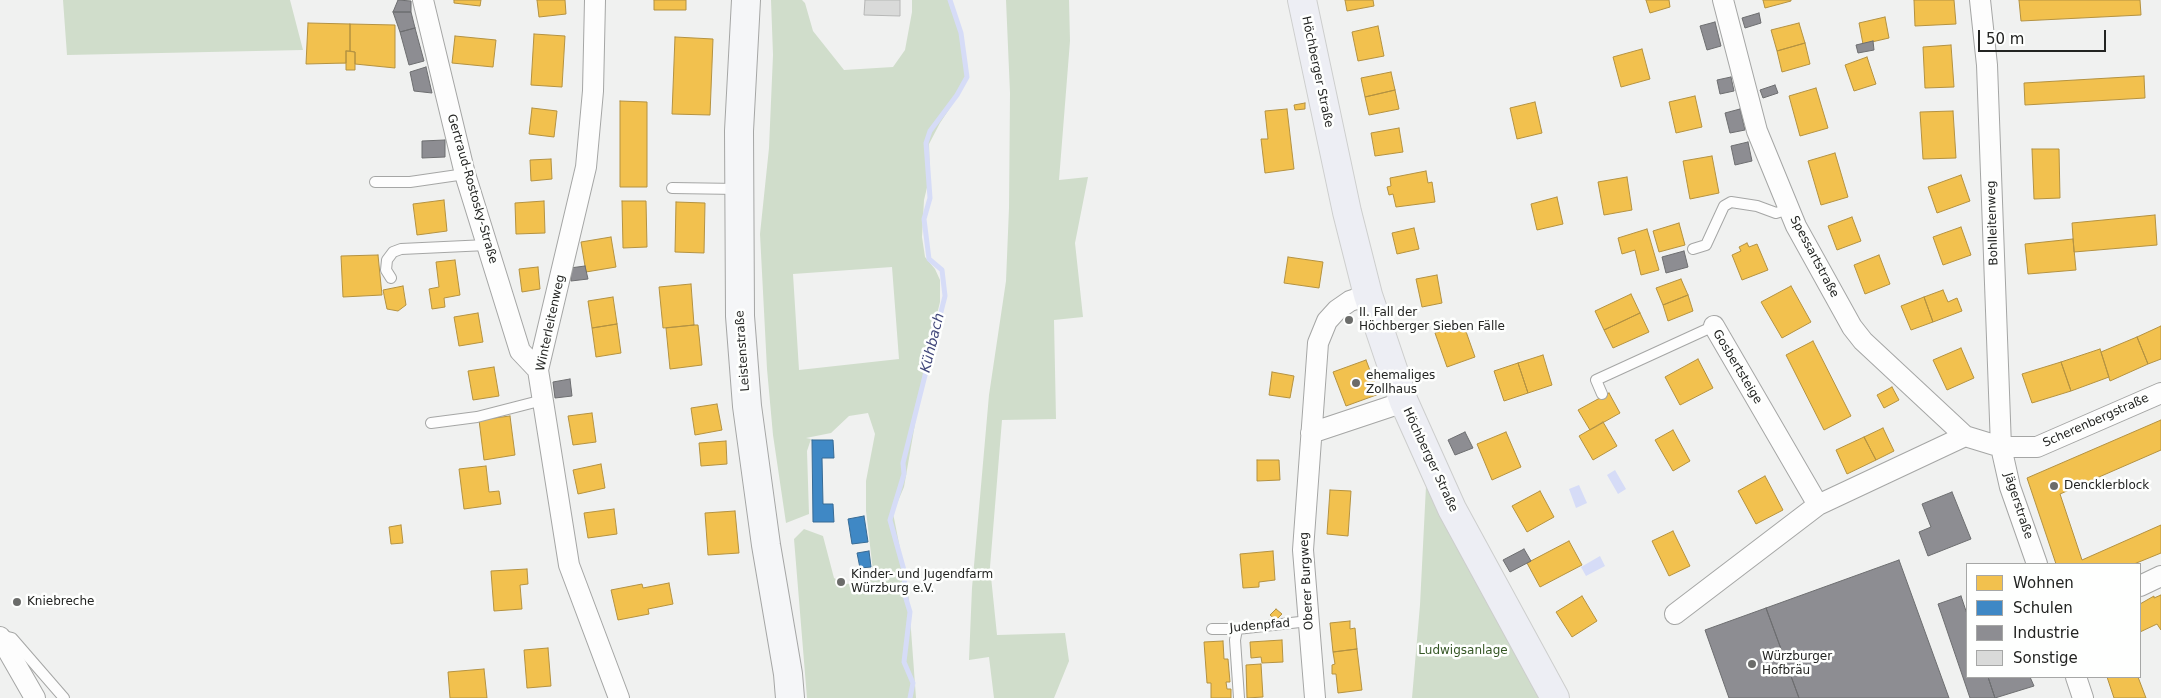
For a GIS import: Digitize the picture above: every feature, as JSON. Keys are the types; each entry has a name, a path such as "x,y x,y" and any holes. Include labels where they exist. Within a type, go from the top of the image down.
{"main road":[{"name":"Leistenstraße","path":"746,0 739,131 740,316 746,406 766,545 788,674 790,698"},
{"name":"Höchberger Straße","path":"1302,0 1347,212 1368,296 1404,402 1452,509 1555,698"}],"street":[{"name":"Gertraud-Rostosky-Straße","path":"422,0 466,174 520,351 538,370"},
{"name":"Winterleitenweg","path":"595,0 593,91 586,167 538,370 569,565 619,698"},
{"name":"Spessartstraße","path":"1724,0 1757,131 1789,209 1847,318 1863,341 1965,436 2001,447"},
{"name":"Bohlleitenweg","path":"1980,0 1987,65 2001,447"},
{"name":"Oberer Burgweg","path":"1315,698 1303,550 1318,343 1327,321 1337,310 1350,301 1368,296"},
{"name":"Gosbertsteige","path":"1714,326 1818,505"},
{"name":"Scherenbergstraße","path":"2001,447 2037,447 2161,393"},
{"path":"1311,433 1404,402"},
{"path":"1675,614 1818,505 1965,436"},
{"name":"Jägerstraße","path":"2001,447 2010,487 2037,563"},
{"path":"2141,586 2161,576"},
{"path":"0,636 35,698"},
{"path":"2076,678 2083,698"}],"lane":[{"path":"375,182 410,182 466,174"},
{"path":"672,188 739,189"},
{"path":"1693,248 1706,245 1724,206 1731,202 1757,206 1776,213 1789,209"},
{"path":"391,278 386,270 387,260 393,252 400,249 487,245"},
{"name":"Gosbertsteige","path":"1602,394 1596,380 1714,326"},
{"path":"431,423 477,417 543,400"},
{"name":"Judenpfad","path":"1212,629 1236,630 1309,621"},
{"path":"1236,630 1239,698"},
{"path":"0,636 12,638 64,698"}],"green space":[{"path":"63,0 290,0 303,50 67,55"},
{"path":"771,0 802,0 805,3 813,31 844,70 893,67 905,50 912,12 912,0 948,0 964,47 968,69 956,99 929,144 930,175 924,200 922,237 925,257 935,269 940,280 940,302 927,355 904,487 893,513 908,589 916,698 807,698 794,539 804,529 823,536 834,578 844,584 865,583 873,571 866,511 866,481 875,434 868,413 849,416 831,433 806,438 811,439 807,451 809,514 786,523 773,435 767,369 760,234 769,148 773,55","holes":["892,267 899,359 799,370 793,274"]},
{"path":"1006,0 1069,0 1070,41 1059,180 1088,177 1075,243 1083,317 1054,320 1056,419 1002,420 990,567 997,635 1065,633 1069,661 1054,698 994,698 989,657 969,660 972,588 989,395 1006,281 1010,93"},
{"name":"Ludwigsanlage","path":"1426,486 1543,698 1412,698 1420,605"}],"water":[{"path":"1615,470 1626,489 1618,494 1607,475"},
{"path":"1579,485 1587,503 1576,508 1569,489"},
{"path":"1600,556 1605,566 1586,576 1581,567"}],"building: Wohnen":[{"path":"454,0 481,0 480,6 454,3"},
{"path":"537,0 565,0 566,14 539,17"},
{"path":"654,0 686,0 686,10 654,10"},
{"path":"1345,0 1373,0 1374,6 1347,11"},
{"path":"1646,0 1669,0 1670,7 1650,13"},
{"path":"1763,0 1791,0 1791,1 1765,8"},
{"path":"1914,0 1954,0 1956,24 1915,26"},
{"path":"2019,0 2140,0 2141,15 2021,21"},
{"path":"1885,17 1889,38 1863,44 1859,23"},
{"path":"308,23 350,24 350,51 346,51 346,63 306,64"},
{"path":"1799,23 1805,43 1777,51 1771,30"},
{"path":"350,24 395,25 395,68 355,64 355,52 350,51"},
{"path":"1378,26 1384,56 1358,61 1352,32"},
{"path":"534,34 565,36 562,87 531,85"},
{"path":"455,36 496,40 493,67 452,63"},
{"path":"675,37 713,39 710,115 672,114"},
{"path":"1805,43 1810,64 1782,72 1777,51"},
{"path":"1951,45 1954,87 1925,88 1923,47"},
{"path":"1642,49 1650,79 1621,87 1613,57"},
{"path":"346,51 355,52 355,70 346,70"},
{"path":"1867,57 1876,84 1854,91 1845,65"},
{"path":"1391,72 1395,90 1365,97 1361,78"},
{"path":"2144,76 2145,98 2025,105 2024,83"},
{"path":"1816,88 1828,128 1800,136 1789,96"},
{"path":"1395,90 1399,109 1369,115 1365,97"},
{"path":"1695,96 1702,127 1676,133 1669,102"},
{"path":"620,101 647,102 647,187 620,187"},
{"path":"1535,102 1542,133 1517,139 1510,108"},
{"path":"1305,103 1305,109 1295,110 1294,105"},
{"path":"532,108 557,111 554,137 529,134"},
{"path":"1287,109 1294,169 1265,173 1261,139 1268,139 1265,111"},
{"path":"1953,111 1956,158 1923,159 1920,112"},
{"path":"1399,128 1403,152 1375,156 1371,133"},
{"path":"2032,149 2059,149 2060,198 2034,199"},
{"path":"1835,153 1848,197 1821,205 1808,161"},
{"path":"1712,156 1719,193 1690,199 1683,161"},
{"path":"551,159 552,179 531,181 530,160"},
{"path":"1426,171 1428,183 1432,182 1435,202 1396,207 1393,194 1389,195 1387,187 1391,186 1390,178"},
{"path":"1961,175 1970,201 1937,213 1928,187"},
{"path":"1627,177 1632,210 1604,215 1598,182"},
{"path":"1557,197 1563,224 1537,230 1531,204"},
{"path":"444,200 447,231 417,235 413,204"},
{"path":"544,201 545,233 516,234 515,203"},
{"path":"622,201 646,201 647,247 623,248"},
{"path":"676,202 705,203 704,253 675,252"},
{"path":"2155,215 2157,245 2074,252 2072,223"},
{"path":"1852,217 1861,241 1837,250 1828,226"},
{"path":"1679,223 1685,245 1659,252 1653,231"},
{"path":"1961,227 1971,255 1943,265 1933,237"},
{"path":"1414,228 1419,249 1397,254 1392,233"},
{"path":"1647,229 1659,270 1641,275 1635,250 1622,254 1618,238"},
{"path":"611,237 616,267 586,272 581,242"},
{"path":"2073,239 2076,270 2028,274 2025,244"},
{"path":"1747,243 1749,247 1757,244 1768,270 1742,280 1732,255 1741,251 1739,247"},
{"path":"378,255 382,295 343,297 341,256"},
{"path":"1879,255 1890,284 1865,294 1854,265"},
{"path":"1288,257 1323,262 1319,288 1284,283"},
{"path":"455,260 460,295 444,298 445,307 432,309 429,289 439,287 436,262"},
{"path":"538,267 540,289 522,292 519,269"},
{"path":"1437,275 1442,303 1422,307 1416,279"},
{"path":"1681,279 1688,295 1663,305 1656,288"},
{"path":"691,284 694,325 663,328 659,287"},
{"path":"403,286 406,305 398,311 387,309 383,290"},
{"path":"1791,286 1811,322 1782,338 1761,302"},
{"path":"1943,290 1948,302 1957,298 1962,311 1933,322 1924,297"},
{"path":"1631,294 1640,313 1604,330 1595,311"},
{"path":"1688,295 1693,311 1668,321 1663,305"},
{"path":"613,297 617,324 592,328 588,301"},
{"path":"1924,297 1933,322 1911,330 1901,306"},
{"path":"478,313 483,342 459,346 454,317"},
{"path":"1640,313 1649,332 1613,348 1604,330"},
{"path":"1463,323 1475,357 1447,367 1435,333"},
{"path":"617,324 621,353 596,357 592,328"},
{"path":"698,325 702,365 670,369 666,328"},
{"path":"2161,326 2161,359 2148,364 2137,337"},
{"path":"2137,337 2148,364 2110,381 2101,352"},
{"path":"1813,341 1851,416 1824,430 1786,355"},
{"path":"1961,348 1974,378 1947,390 1933,360"},
{"path":"2100,349 2109,377 2071,391 2061,362"},
{"path":"1543,355 1552,385 1528,393 1518,363"},
{"path":"1698,359 1713,388 1680,405 1665,377"},
{"name":"ehemaliges Zollhaus","path":"1366,360 1379,394 1346,406 1333,372"},
{"path":"2061,362 2071,391 2032,403 2022,374"},
{"path":"1518,363 1528,393 1504,401 1494,371"},
{"path":"494,367 499,396 473,400 468,371"},
{"path":"1272,372 1294,376 1290,398 1269,395"},
{"path":"1892,387 1899,400 1884,408 1877,395"},
{"path":"1609,393 1620,413 1590,430 1578,410"},
{"path":"717,404 722,430 695,435 691,408"},
{"path":"592,413 596,442 573,445 568,416"},
{"path":"510,416 515,455 484,460 479,420"},
{"name":"Dencklerblock","path":"2161,420 2161,450 2060,494 2082,560 2161,525 2161,553 2136,563 2056,563 2027,478"},
{"path":"1603,422 1617,446 1593,460 1579,436"},
{"path":"1883,428 1894,451 1876,460 1864,437"},
{"path":"1673,430 1690,461 1673,471 1655,440"},
{"path":"1506,432 1521,467 1492,480 1477,444"},
{"path":"1864,437 1876,460 1847,474 1836,450"},
{"path":"726,441 727,464 701,466 699,443"},
{"path":"1257,460 1279,460 1280,480 1257,481"},
{"path":"601,464 605,488 578,494 573,470"},
{"path":"486,466 489,492 499,491 501,504 464,509 459,469"},
{"path":"1765,476 1783,510 1756,524 1738,491"},
{"path":"1330,490 1351,491 1348,536 1327,534"},
{"path":"1540,491 1554,517 1527,532 1512,506"},
{"path":"614,509 617,534 588,538 584,513"},
{"path":"735,511 739,553 708,555 705,513"},
{"path":"401,525 403,543 391,544 389,527"},
{"path":"1673,531 1690,566 1669,576 1652,541"},
{"path":"1569,541 1582,565 1540,587 1527,563"},
{"path":"1273,551 1275,580 1259,582 1259,587 1243,588 1240,554"},
{"path":"527,569 528,584 520,585 522,609 494,611 491,571"},
{"path":"669,583 673,604 648,609 649,614 618,620 611,590 642,584 643,588"},
{"path":"2161,595 2161,630 2157,624 2141,632 2141,603 2154,596 2154,598"},
{"path":"1582,596 1597,621 1572,637 1556,612"},
{"path":"1276,609 1282,614 1276,620 1270,615"},
{"path":"1350,621 1350,629 1355,628 1357,649 1333,652 1330,623"},
{"path":"1282,640 1283,662 1262,663 1261,657 1251,658 1250,642"},
{"path":"1223,641 1224,659 1228,659 1230,682 1226,682 1227,689 1231,689 1231,698 1211,698 1211,683 1207,683 1204,642"},
{"path":"548,648 551,686 527,688 524,650"},
{"path":"1357,649 1362,690 1338,693 1336,674 1332,674 1332,665 1335,664 1333,652"},
{"path":"1261,664 1263,697 1247,698 1246,665"},
{"path":"484,669 487,698 450,698 448,672"},
{"path":"2107,678 2138,678 2146,698 2114,698"}],"building: Schulen":[{"path":"812,440 833,440 834,458 822,458 823,504 833,504 834,522 813,522"},
{"path":"864,516 868,542 852,544 848,519"},
{"path":"869,551 871,567 860,568 857,553"}],"building: Industrie":[{"path":"398,0 411,1 411,12 393,12"},
{"path":"393,12 411,12 415,28 400,32"},
{"path":"1759,13 1761,23 1745,28 1742,18"},
{"path":"1715,22 1721,46 1707,50 1700,26"},
{"path":"415,28 424,61 409,65 400,32"},
{"path":"1873,41 1874,50 1858,53 1856,45"},
{"path":"426,67 432,93 414,91 410,72"},
{"path":"1731,77 1734,91 1720,94 1717,80"},
{"path":"1775,85 1778,93 1763,98 1760,90"},
{"path":"1740,109 1745,130 1730,133 1725,113"},
{"path":"445,140 445,157 422,158 422,141"},
{"path":"1748,142 1752,161 1735,165 1731,146"},
{"path":"1684,251 1688,267 1666,273 1662,257"},
{"path":"585,266 588,279 571,281 570,268"},
{"path":"570,379 572,396 555,398 553,382"},
{"path":"1465,432 1473,448 1455,455 1448,440"},
{"path":"1952,492 1971,539 1928,556 1919,532 1931,527 1922,504"},
{"path":"1524,549 1531,561 1510,572 1503,560"},
{"path":"1899,560 1949,698 1799,698 1766,608"},
{"path":"1961,596 1966,611 1966,678 1988,678 1995,698 1970,698 1938,604"},
{"name":"Würzburger Hofbräu","path":"1766,608 1799,698 1729,698 1705,630"},
{"path":"1988,678 2030,678 2034,686 1995,698"}],"building: Sonstige":[{"path":"865,0 900,0 900,16 864,15"}],"waterway":[{"name":"Kühbach","path":"910,698 913,683 904,662 910,612 904,592 905,574 890,520 904,474 903,463 945,296 942,270 929,259 924,219 930,198 926,143 930,131 957,95 967,77 961,33 950,0"}],"place":[{"name":"II. Fall der Höchberger Sieben Fälle","path":"1349,320"},
{"name":"ehemaliges Zollhaus","path":"1356,383"},
{"name":"Dencklerblock","path":"2054,486"},
{"name":"Kinder- und Jugendfarm Würzburg e.V.","path":"841,582"},
{"name":"Kniebreche","path":"17,602"},
{"name":"Würzburger Hofbräu","path":"1752,664"}]}
